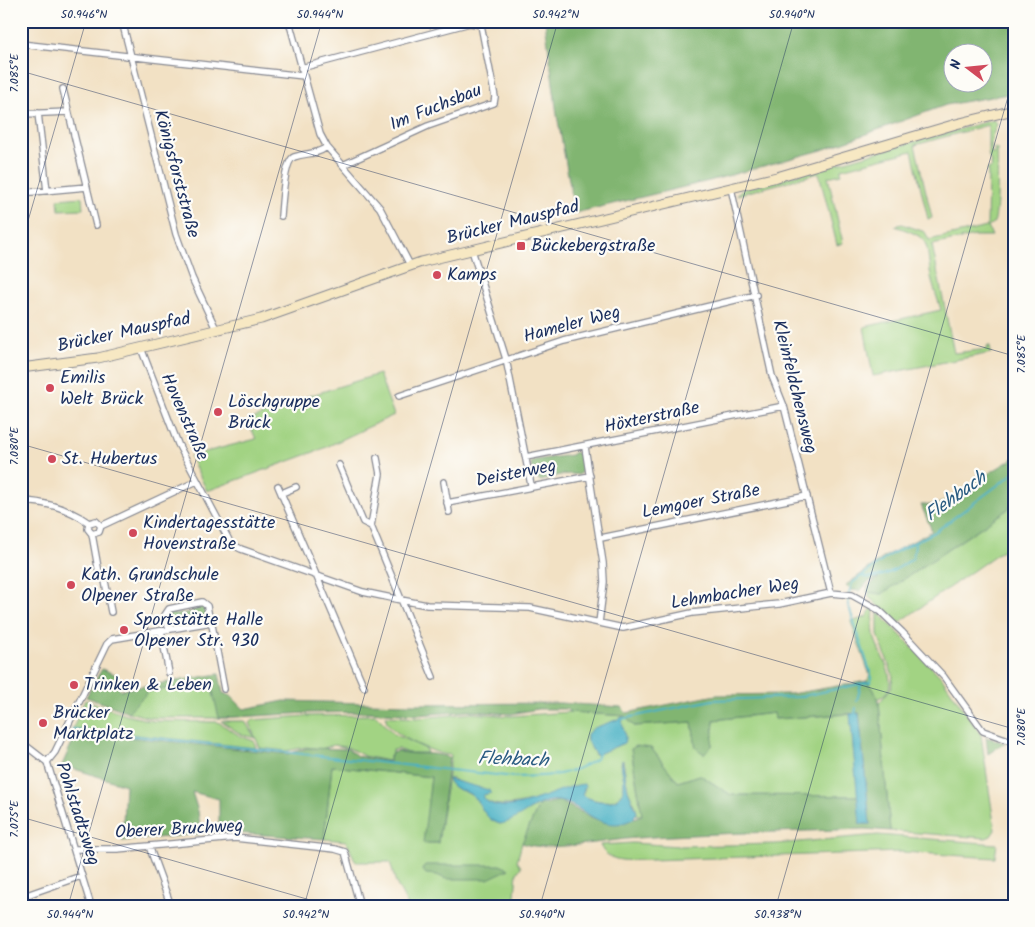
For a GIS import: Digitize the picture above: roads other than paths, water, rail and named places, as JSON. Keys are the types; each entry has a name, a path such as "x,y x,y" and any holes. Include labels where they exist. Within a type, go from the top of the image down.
{"main road":[{"name":"Brücker Mauspfad","path":"21,368 84,361 272,316 410,265 731,188 1014,110"}],"street":[{"name":"Königsforststraße","path":"122,21 154,156 176,234 192,278 216,329"},
{"path":"289,21 318,130 327,147 380,208 410,265"},
{"name":"Im Fuchsbau","path":"301,68 470,23 478,23 483,31 495,97 494,103 428,126 344,165"},
{"path":"21,44 304,76"},
{"path":"63,89 96,225"},
{"path":"21,114 68,112"},
{"path":"38,113 47,191"},
{"path":"281,216 289,162 295,157 318,153 327,147"},
{"path":"21,193 87,187"},
{"name":"Kleinfeldchensweg","path":"731,188 756,295 772,376 784,406 831,593"},
{"path":"472,250 506,360 531,485"},
{"name":"Hameler Weg","path":"399,396 564,341 756,295"},
{"name":"Hovenstraße","path":"92,534 98,532 101,526 197,481 175,438 141,348"},
{"name":"Höxterstraße","path":"526,457 585,447 784,406"},
{"path":"585,447 601,538 604,582 599,623"},
{"path":"377,458 380,474 371,526 433,677"},
{"path":"339,465 363,522 371,526"},
{"name":"Deisterweg","path":"447,503 521,490 531,485 590,476"},
{"name":"Lehmbacher Weg","path":"197,481 231,544 363,592 427,605 530,608 623,628 692,613 778,604 831,593 849,594 880,610 896,626 944,677 983,731 1014,742"},
{"path":"444,482 449,512"},
{"path":"278,486 364,687"},
{"path":"282,493 296,487"},
{"name":"Lemgoer Straße","path":"601,538 807,496"},
{"path":"21,501 56,506 89,523 96,521 101,526"},
{"path":"89,523 88,530 92,534 99,573 104,581 111,612"},
{"path":"169,628 166,611 202,602 208,606 209,621 212,625 224,689"},
{"path":"47,762 55,752 112,639 169,628 206,624 209,621"},
{"path":"161,631 169,674"},
{"name":"Pohlstadtsweg","path":"21,742 47,762 91,906"},
{"name":"Oberer Bruchweg","path":"74,849 148,846 235,838 345,852 360,906"},
{"path":"148,846 171,906"},
{"path":"21,897 82,876"}],"water":[{"path":"859,713 870,824 860,824 850,714"},
{"path":"624,717 622,724 625,736 624,743 596,755 587,741 587,734 594,728"},
{"path":"622,760 628,790 637,812 633,819 622,823 611,824 602,822 567,803 550,801 536,806 515,819 500,824 486,815 475,798 454,787 448,779 489,790 491,793 483,795 483,798 493,804 505,806 518,805 584,784 582,795 594,800 608,801 619,797 623,792"}],"waterway":[{"name":"Flehbach","path":"622,719 712,700 798,697 870,682 872,678 849,607 848,597 852,583 893,553 935,532 1014,473"},
{"name":"Flehbach","path":"861,576 881,576 902,566 913,558 915,544"},
{"path":"857,701 861,684"},
{"path":"855,714 856,708"},
{"name":"Flehbach","path":"72,729 515,777 548,776 567,772 586,765 596,759 598,754"}],"place":[{"name":"Bückebergstraße","path":"521,246"},
{"name":"Kamps","path":"437,275"},
{"name":"Emilis Welt Brück","path":"50,388"},
{"name":"Löschgruppe Brück","path":"218,412"},
{"name":"St. Hubertus","path":"52,459"},
{"name":"Kindertagesstätte Hovenstraße","path":"133,533"},
{"name":"Kath. Grundschule Olpener Straße","path":"71,585"},
{"name":"Sportstätte Halle Olpener Str. 930","path":"124,630"},
{"name":"Trinken & Leben","path":"74,685"},
{"name":"Brücker Marktplatz","path":"43,723"}]}
